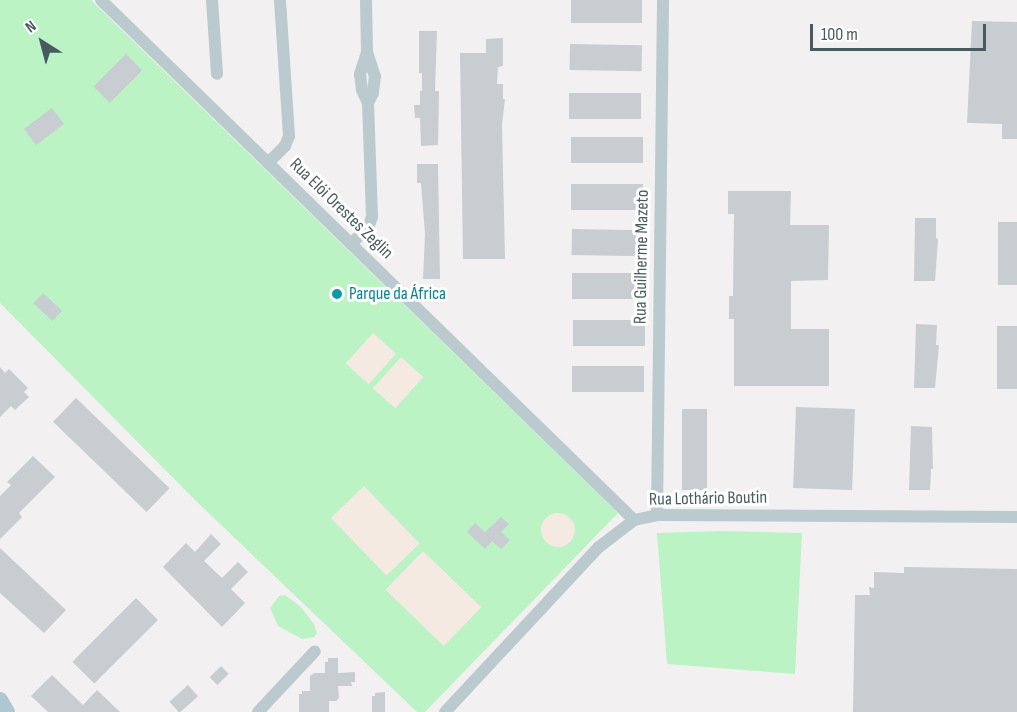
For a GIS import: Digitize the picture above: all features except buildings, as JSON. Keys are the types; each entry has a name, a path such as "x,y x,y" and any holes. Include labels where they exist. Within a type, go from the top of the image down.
{"main road":[{"path":"0,700 8,712"}],"street":[{"name":"Rua Elói Orestes Zeglin","path":"101,0 634,520"},
{"path":"212,0 217,74"},
{"path":"268,163 285,146 289,136 280,0"},
{"path":"351,244 371,221 368,103 362,90 360,74 367,52 366,0"},
{"name":"Rua Guilherme Mazeto","path":"657,515 663,0"},
{"name":"Rua Lothário Boutin","path":"445,712 599,547 634,520 657,515 1017,517"},
{"path":"258,712 315,651"}],"green space":[{"path":"0,0 91,0 618,513 425,712 417,712 196,501 0,303"},
{"path":"722,531 802,533 795,674 667,664 657,533"},
{"path":"285,595 301,607 314,624 317,633 314,637 302,639 278,626 270,608 279,596"}],"sand":[{"path":"373,333 396,354 369,384 346,363"},
{"path":"401,357 423,377 395,408 373,388"},
{"path":"364,486 420,544 386,576 331,518"},
{"path":"558,513 570,518 575,530 570,542 558,547 546,542 541,530 546,518"},
{"path":"423,551 481,607 444,646 385,590"}],"place":[{"name":"Parque da África","path":"337,294"}]}
